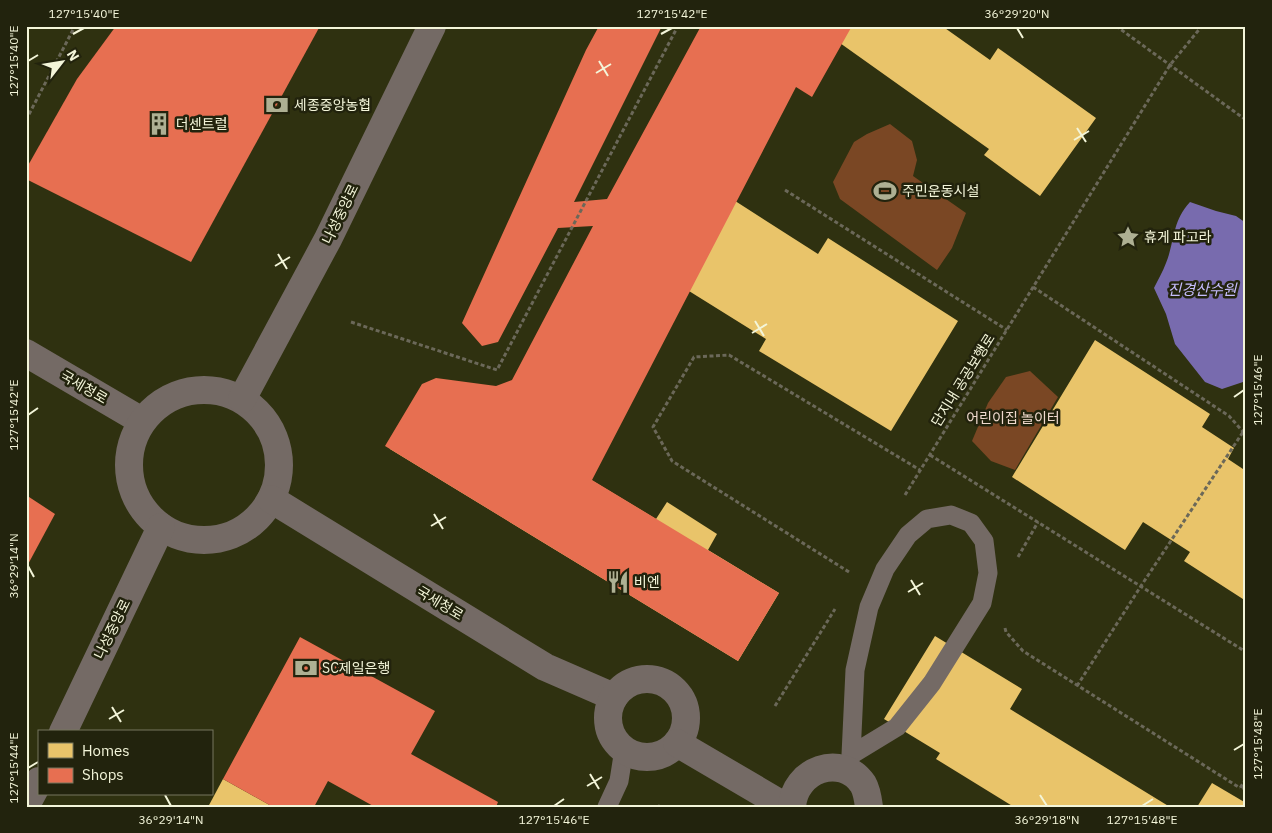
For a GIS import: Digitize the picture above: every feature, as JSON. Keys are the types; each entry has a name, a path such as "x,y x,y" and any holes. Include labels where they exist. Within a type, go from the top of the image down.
{"street":[{"name":"나성중앙로","path":"242,399 328,239 432,26"},
{"name":"국세청로","path":"26,354 142,421"},
{"path":"199,389 221,391 242,399 259,414 272,433 279,455 278,478 271,499 256,520 235,534 209,540 184,538 160,527 144,511 132,489 128,466 132,442 142,421 157,405 176,394 199,389"},
{"name":"국세청로","path":"271,499 545,667 614,697"},
{"name":"나성중앙로","path":"64,730 160,527"},
{"path":"646,680 659,681 670,687 679,696 686,720 684,732 677,744 667,752 655,757 642,757 630,753 619,746 611,735 608,722 609,709 614,697 628,685 646,680"},
{"path":"677,744 786,807"},
{"path":"792,807 793,797 798,785 807,776 818,770 830,768 844,770 854,775 862,784 868,796 870,807"},
{"path":"26,805 38,783"}],"lane":[{"path":"950,515 971,524 984,542 988,573 982,603 932,683 908,715 897,727 851,755 855,670 869,606 885,569 908,535 928,519 950,515"},
{"path":"607,807 619,781 624,749"}],"path":[{"path":"26,120 75,26"},
{"path":"351,322 496,370 678,26"},
{"path":"1116,26 1246,120"},
{"name":"단지내 공공보행로","path":"900,503 1170,65 1202,26"},
{"path":"785,190 1007,330"},
{"path":"1033,287 1229,416 1245,434 1141,586 1077,686"},
{"path":"856,576 672,461 653,426 694,357 729,355 920,470"},
{"path":"930,455 1246,652"},
{"path":"1016,561 1038,522"},
{"path":"775,706 835,608"},
{"path":"1004,624 1006,632 1023,651 1240,788 1246,788"},
{"path":"1240,788 1246,779"}],"green space":[{"name":"주민운동시설","path":"890,124 912,141 917,160 913,176 966,213 952,248 937,270 840,199 833,182 854,142"},
{"name":"어린이집 놀이터","path":"1030,371 1058,397 1015,470 991,461 972,441 988,403 1006,377"}],"water":[{"name":"진경산수원","path":"1190,202 1236,216 1246,223 1246,381 1222,389 1205,382 1175,344 1166,314 1154,288 1169,255 1180,216"}],"building: Homes":[{"path":"816,26 942,26 990,60 998,48 1096,118 1040,196 984,155 989,149"},
{"path":"662,197 711,227 729,197 818,254 828,238 958,321 891,431 759,351 766,339 628,253"},
{"path":"1095,340 1210,414 1202,427 1234,448 1228,459 1246,471 1246,601 1184,561 1190,552 1143,522 1125,550 1012,477"},
{"path":"424,391 493,431 504,412 559,446 553,457 656,519 667,502 717,534 708,550 779,593 738,661 390,449"},
{"path":"935,636 1022,689 1010,709 1170,807 1014,807 936,759 940,753 884,719"},
{"path":"223,779 273,807 208,807"},
{"path":"1212,783 1246,803 1246,807 1197,807"}],"building: Shops":[{"name":"더센트럴","path":"116,26 320,26 191,262 26,179 26,169 77,79"},
{"path":"599,26 662,26 574,202 607,199 701,26 852,26 812,97 796,87 592,480 779,593 738,661 385,446 422,384 436,378 496,386 512,380 593,226 558,228 498,342 482,346 462,323 586,50"},
{"path":"26,495 55,514 26,568"},
{"path":"300,637 435,711 411,754 498,802 496,807 375,807 328,781 314,807 273,807 223,779"}],"place":[{"name":"세종중앙농협","path":"277,105"},
{"name":"더센트럴","path":"159,124"},
{"name":"주민운동시설","path":"885,191"},
{"name":"휴게 파고라","path":"1128,237"},
{"name":"비엔","path":"618,582"},
{"name":"SC제일은행","path":"306,668"}]}
